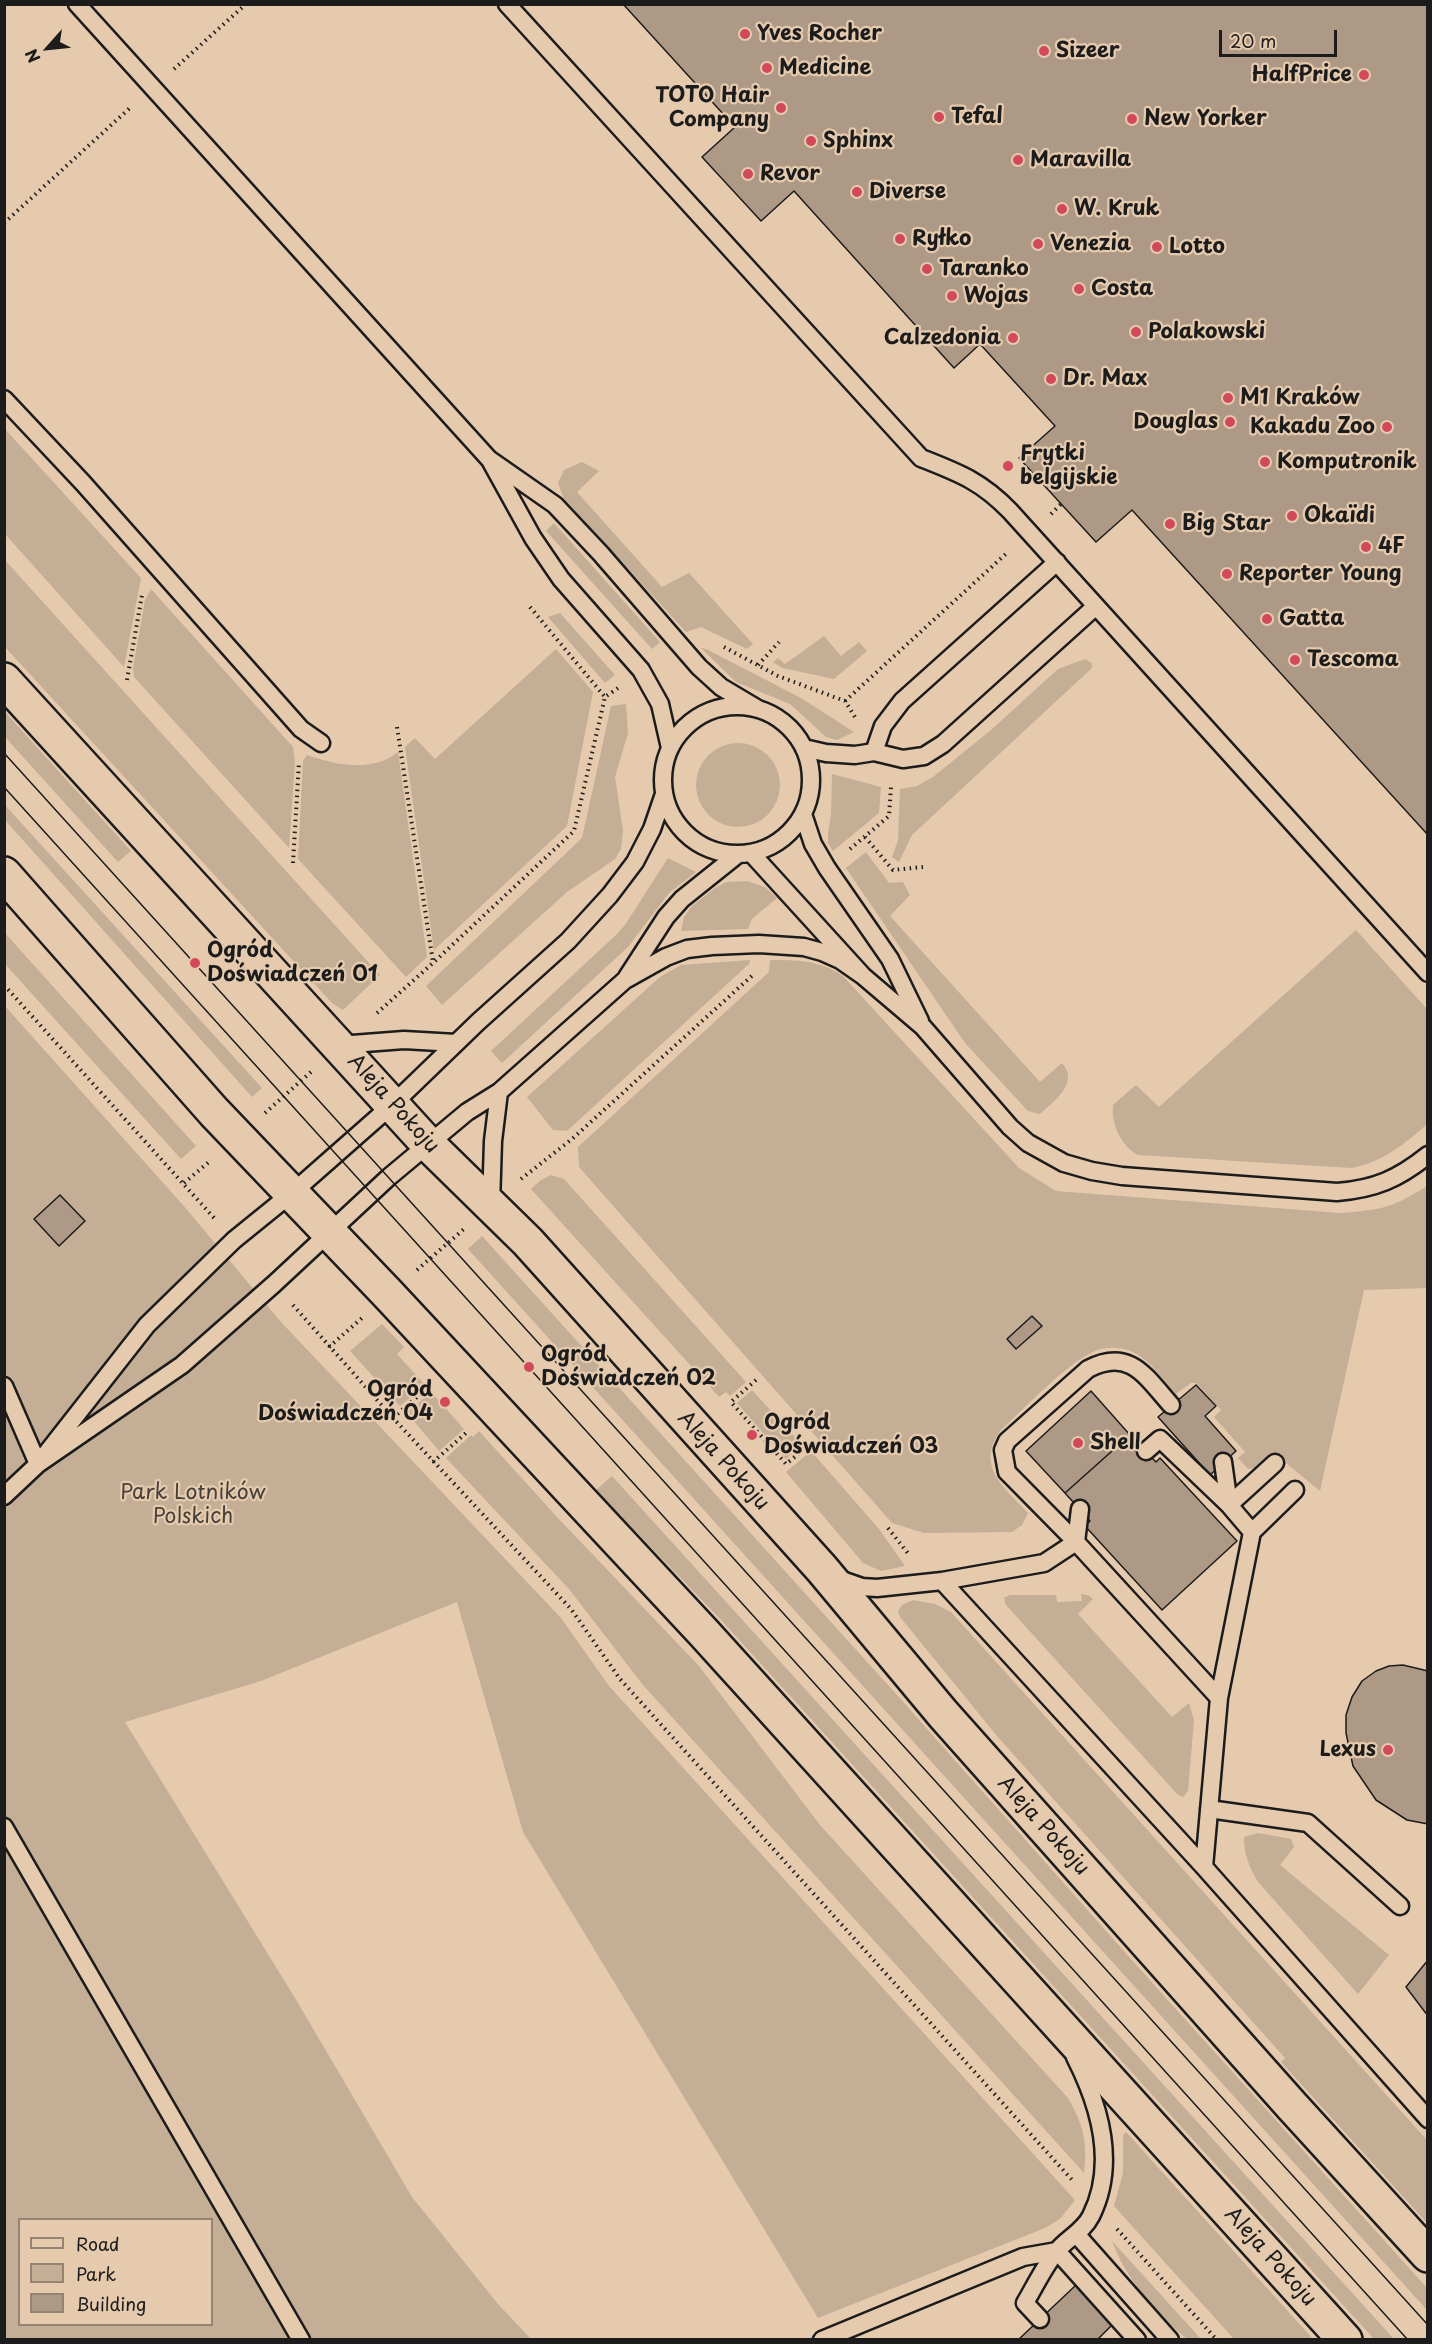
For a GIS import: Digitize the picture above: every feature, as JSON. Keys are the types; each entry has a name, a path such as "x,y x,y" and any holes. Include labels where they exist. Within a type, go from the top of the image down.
{"main road":[{"name":"Aleja Pokoju","path":"4,680 427,1143 482,1214 528,1242 822,1569 943,1714 1428,2255"},
{"name":"Aleja Pokoju","path":"4,874 214,1112 329,1231 704,1633 1345,2340"}],"lane":[{"path":"77,4 489,459 555,505 601,554 699,667 721,687 783,722 795,734 804,748 810,768 811,782 809,797 796,825 782,839 768,848 744,854 712,850 690,838 673,818 664,794 663,768 670,748 682,730 702,714 723,707 758,709"},
{"path":"507,4 921,458 963,475 991,492 1428,973"},
{"path":"4,399 83,483 301,729 321,743"},
{"path":"489,459 533,538 561,579 641,670 660,704 670,748"},
{"path":"874,752 883,726 902,701 1057,562"},
{"path":"804,748 826,753 855,755 874,752 903,759 924,756 1096,606"},
{"path":"4,1496 38,1464 147,1325 234,1240 292,1193 392,1105 568,941 610,895 635,862 652,829 664,794"},
{"path":"803,813 813,844 890,959 923,1027"},
{"path":"744,854 863,976 923,1027 1010,1127 1028,1143 1064,1162 1092,1171 1122,1176 1337,1191 1360,1190 1383,1184 1428,1155"},
{"path":"625,980 666,917 682,899 744,854"},
{"path":"38,1464 182,1365 427,1143 467,1112 499,1092 625,980 666,957 687,950 712,946 759,944 804,947 822,952 840,960 863,976"},
{"path":"339,1046 404,1040 456,1043"},
{"path":"482,1214 499,1092"},
{"path":"1172,1406 1133,1365 1122,1361 1099,1363 1088,1369 1007,1441 1003,1450 1007,1472 1076,1542 1219,1698"},
{"path":"4,1386 38,1464"},
{"path":"1146,1451 1160,1439 1229,1505 1252,1532"},
{"path":"1223,1462 1229,1505"},
{"path":"1229,1505 1275,1463"},
{"path":"1204,1867 1219,1698 1252,1532 1295,1490"},
{"path":"822,1569 839,1580 877,1588 942,1581 1044,1563 1076,1542 1080,1509"},
{"path":"942,1581 1204,1867 1428,2119"},
{"path":"1209,1809 1308,1823 1400,1906"},
{"path":"4,1827 301,2340"},
{"path":"1040,2319 1025,2303 1057,2251 1077,2235 1091,2216 1100,2192 1104,2168 1100,2118 1079,2065 1047,2011"},
{"path":"1077,2235 1170,2340"},
{"path":"1057,2251 1133,2338"},
{"path":"822,2340 1023,2257 1057,2251"}],"path":[{"path":"167,75 246,4"},
{"path":"4,223 138,101"},
{"path":"1046,518 1061,504"},
{"path":"845,701 1016,545"},
{"path":"127,680 149,559"},
{"path":"530,607 605,697"},
{"path":"758,665 779,642"},
{"path":"719,645 778,675 845,701 856,718"},
{"path":"374,1015 574,831 605,697 621,686"},
{"path":"397,727 433,963"},
{"path":"293,862 301,729"},
{"path":"844,855 889,816 891,787"},
{"path":"865,837 893,870 923,867"},
{"path":"521,1179 572,1139 760,968"},
{"path":"4,985 219,1223"},
{"path":"266,1111 316,1067"},
{"path":"184,1183 208,1162"},
{"path":"414,1272 482,1214"},
{"path":"298,1310 433,1462 571,1609 620,1679 1217,2340"},
{"path":"329,1347 362,1317"},
{"path":"756,1380 731,1402 786,1464 812,1443"},
{"path":"393,1418 433,1383"},
{"path":"433,1462 473,1427"}],"green space":[{"path":"4,428 141,578 124,667 5,534"},
{"path":"582,462 599,471 577,492 662,587 689,573 753,644 747,649 701,627 686,632 564,499 558,483 564,470"},
{"path":"554,523 660,642 652,649 546,531"},
{"path":"4,559 380,975 343,1010 332,1003 5,647"},
{"path":"151,589 293,747 295,762 289,848 134,677 133,668 145,600"},
{"path":"560,613 615,675 605,683 548,617"},
{"path":"824,636 841,656 859,642 867,651 834,679 782,668 773,662 778,658 785,664"},
{"path":"701,648 801,698 854,732 837,740 826,737 790,704 736,682"},
{"path":"556,649 593,692 567,826 434,950 405,747 415,738 435,759"},
{"path":"1085,659 1092,663 1092,668 912,835 899,862 892,857 898,840 900,789 917,786 933,777 991,730 1058,669"},
{"path":"626,704 628,733 615,777 623,830 621,849 615,859 567,892 442,1005 426,986 582,838 611,706"},
{"path":"5,712 131,851 118,862 5,737"},
{"path":"730,743 746,743 762,750 773,761 780,777 777,801 768,815 746,827 730,827 714,820 703,809 696,793 696,777 703,761 714,750"},
{"path":"398,752 427,957 406,977 298,859 303,761 307,755 329,762 365,765 388,759"},
{"path":"832,774 881,787 879,813 833,851 828,843"},
{"path":"4,804 262,1088 252,1097 5,820"},
{"path":"866,852 889,883 903,882 910,895 890,916 1040,1082 1062,1063 1067,1070 1067,1084 1063,1091 1040,1114 1028,1111 965,1043 846,868"},
{"path":"668,858 696,872 669,893 628,947 502,1063 491,1051 617,934"},
{"path":"747,881 765,887 777,898 752,919 748,929 681,931 684,917 692,906 715,888 726,882"},
{"path":"1356,930 1427,1009 1427,1124 1392,1151 1352,1168 1138,1155 1127,1146 1118,1134 1113,1105 1136,1085 1159,1107"},
{"path":"5,933 196,1146 181,1159 5,964"},
{"path":"750,960 750,963 567,1131 553,1130 527,1097 660,977 681,965"},
{"path":"770,960 817,964 843,976 1019,1168 1056,1191 1340,1213 1386,1207 1427,1186 1427,1288 1364,1290 1320,1491 1274,1453 1257,1468 1248,1469 1238,1458 1245,1452 1214,1417 1221,1410 1196,1383 1191,1383 1176,1394 1139,1356 1123,1349 1108,1348 1082,1358 1070,1367 1001,1430 993,1443 991,1455 996,1476 1028,1513 1022,1525 1012,1532 924,1533 892,1523 579,1167 578,1147 769,972"},
{"name":"Park Lotników Polskich","path":"4,1005 183,1205 281,1322 561,1618 609,1686 1075,2200 1060,2219 1045,2228 818,2318 523,1832 457,1602 261,1681 125,1722 295,1998 412,2197 498,2304 531,2339 5,2339"},
{"path":"551,1175 564,1179 746,1382 730,1396 726,1392 719,1397 531,1189"},
{"path":"482,1236 897,1695 1427,2288 1427,2310 468,1249"},
{"path":"382,1324 404,1347 397,1354 425,1385 400,1406 350,1351"},
{"path":"752,1390 802,1445 786,1459 737,1403"},
{"path":"431,1392 464,1429 439,1451 407,1413"},
{"path":"479,1431 557,1517 699,1666 820,1825 1068,2098 1077,2116 1085,2143 1084,2173 643,1685 569,1589 446,1458 471,1435 473,1437"},
{"path":"811,1451 879,1529 905,1566 881,1571 863,1563 786,1472"},
{"path":"612,1476 1394,2339 1374,2339 722,1621 596,1490"},
{"path":"1081,1594 1093,1599 1078,1614 1172,1717 1189,1703 1194,1720 1188,1791 1183,1797 1177,1794 1006,1605 1004,1598 1010,1595 1056,1595 1057,1602 1082,1601"},
{"path":"913,1600 935,1604 951,1612 1427,2140 1427,2223 1281,2062 1285,2058 997,1736 900,1617 898,1611 902,1605"},
{"path":"1258,1833 1291,1839 1294,1847 1280,1865 1389,1955 1358,1994 1258,1882 1248,1860 1244,1837"},
{"path":"1126,2132 1313,2339 1234,2339 1114,2206 1123,2173 1123,2135"},
{"path":"1112,2241 1201,2339 1187,2339 1153,2307 1125,2269"}],"building":[{"name":"M1 Kraków","path":"623,4 1428,4 1428,835 1132,510 1096,542 1019,458 1055,426 980,344 954,368 794,191 761,221 702,157 735,127"},
{"path":"60,1195 85,1221 59,1246 34,1219"},
{"path":"1032,1316 1042,1326 1016,1349 1007,1339"},
{"path":"1196,1385 1216,1406 1205,1416 1236,1451 1210,1475 1158,1417"},
{"name":"Shell","path":"1091,1391 1130,1435 1065,1493 1026,1451"},
{"path":"1130,1435 1156,1462 1160,1458 1237,1541 1162,1610 1085,1526 1090,1521 1065,1493"},
{"name":"Lexus","path":"1403,1665 1428,1671 1428,1824 1407,1820 1376,1800 1353,1766 1346,1733 1346,1715 1352,1697 1362,1681 1376,1671 1389,1666"},
{"path":"1428,1960 1428,2016 1406,1987"},
{"path":"1076,2285 1112,2325 1097,2340 1018,2340"}],"tram line":[{"path":"4,753 1428,2325"},
{"path":"4,787 1408,2340"}],"place":[{"name":"Yves Rocher","path":"745,34"},
{"name":"Sizeer","path":"1044,51"},
{"name":"Medicine","path":"767,68"},
{"name":"HalfPrice","path":"1364,75"},
{"name":"TOTO Hair Company","path":"781,108"},
{"name":"Tefal","path":"939,117"},
{"name":"New Yorker","path":"1132,119"},
{"name":"Sphinx","path":"811,141"},
{"name":"Maravilla","path":"1018,160"},
{"name":"Revor","path":"748,174"},
{"name":"Diverse","path":"857,192"},
{"name":"W. Kruk","path":"1062,209"},
{"name":"Ryłko","path":"900,239"},
{"name":"Venezia","path":"1038,244"},
{"name":"Lotto","path":"1157,247"},
{"name":"Taranko","path":"927,269"},
{"name":"Costa","path":"1079,289"},
{"name":"Wojas","path":"952,296"},
{"name":"Polakowski","path":"1136,332"},
{"name":"Calzedonia","path":"1013,338"},
{"name":"Dr. Max","path":"1051,379"},
{"name":"M1 Kraków","path":"1228,398"},
{"name":"Douglas","path":"1230,422"},
{"name":"Kakadu Zoo","path":"1387,427"},
{"name":"Komputronik","path":"1265,462"},
{"name":"Frytki belgijskie","path":"1008,466"},
{"name":"Okaïdi","path":"1292,516"},
{"name":"Big Star","path":"1170,524"},
{"name":"4F","path":"1366,547"},
{"name":"Reporter Young","path":"1227,574"},
{"name":"Gatta","path":"1267,619"},
{"name":"Tescoma","path":"1295,660"},
{"name":"Ogród Doświadczeń 01","path":"195,963"},
{"name":"Ogród Doświadczeń 02","path":"529,1367"},
{"name":"Ogród Doświadczeń 04","path":"445,1402"},
{"name":"Ogród Doświadczeń 03","path":"752,1435"},
{"name":"Shell","path":"1078,1443"},
{"name":"Lexus","path":"1388,1750"}]}
